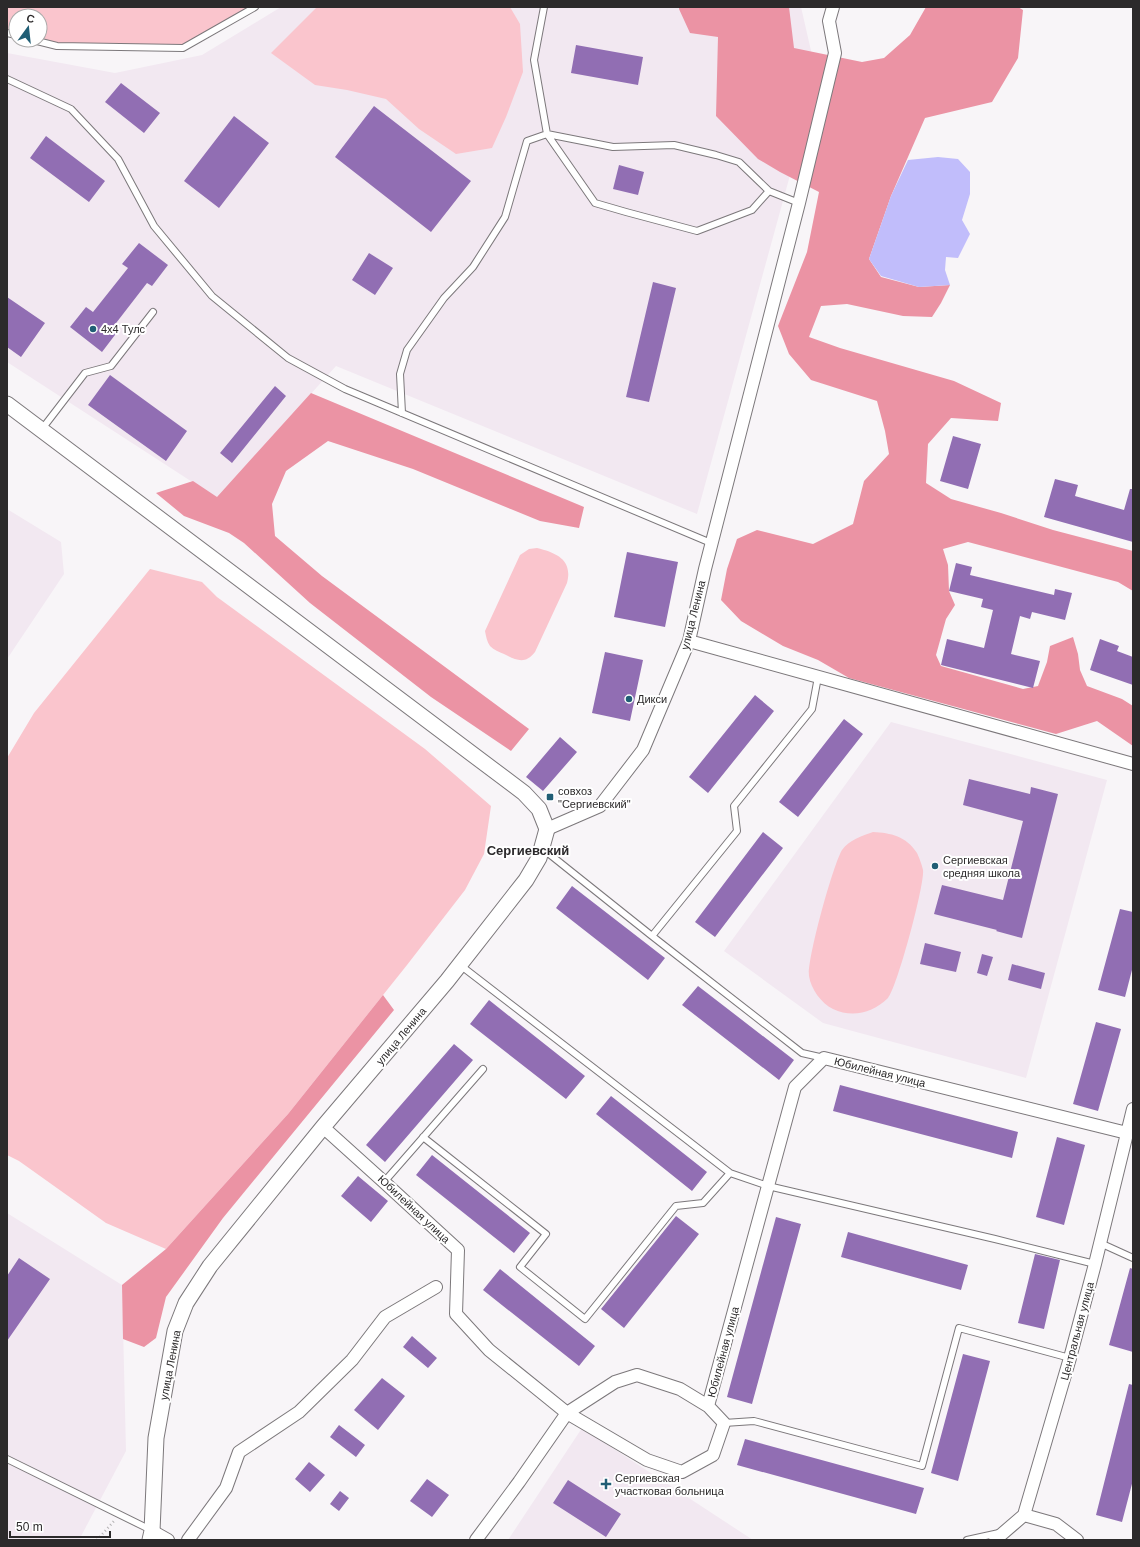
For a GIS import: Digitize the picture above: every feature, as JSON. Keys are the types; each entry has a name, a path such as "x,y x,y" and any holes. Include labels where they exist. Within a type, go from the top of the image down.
{"street":[{"name":"улица Ленина","path":"151,1536 156,1438 175,1331 186,1303 210,1266 323,1127 460,965 526,880 539,858 547,829 600,806 643,750 689,641 705,569 799,203 835,53 829,21 833,7"},
{"path":"7,404 524,793 539,809 547,829"},
{"path":"689,641 1133,764"},
{"name":"Юбилейная улица","path":"323,1127 458,1250 456,1314 489,1350 567,1413 647,1460 682,1472 713,1455 724,1423 708,1406 795,1087 824,1058 1130,1134"},
{"name":"Центральная улица","path":"1024,1514 1070,1358 1130,1134 1133,1109"},
{"path":"188,1540 226,1488 239,1452 299,1412 352,1360 385,1317 436,1287"},
{"path":"476,1540 567,1413 615,1382 637,1375 680,1389 708,1406"},
{"path":"995,1540 1024,1514 1056,1524 1077,1540"},
{"path":"151,1536 168,1540"}],"lane":[{"path":"48,44 57,46 183,48 255,7"},
{"path":"544,7 534,60 547,134 595,203 697,231 752,210 769,191"},
{"path":"7,79 71,109 118,159 154,226 212,296 288,358 345,389 712,543"},
{"path":"402,413 400,374 407,350 444,298 473,267 505,217 528,141 547,134 613,147 674,145 740,162 769,191 799,203"},
{"path":"42,429 85,373 111,366 154,312"},
{"path":"652,936 737,831 734,806 812,709 818,677"},
{"path":"542,848 802,1053 824,1058"},
{"path":"460,965 730,1173 768,1186 1095,1264"},
{"path":"384,1182 483,1069"},
{"path":"423,1137 546,1234 520,1267 585,1320 676,1206 703,1204 730,1173"},
{"path":"1100,1243 1133,1258"},
{"path":"724,1423 754,1421 922,1466 960,1328 1070,1358"},
{"path":"7,1459 151,1536"},
{"path":"967,1540 1004,1532"}],"shaded area":[{"path":"7,7 255,7 183,48 57,46 48,43 48,8 8,8 7,33"},
{"path":"281,7 801,7 817,77 697,514 336,366 217,498 7,362 7,53 115,73 202,55"},
{"path":"317,7 510,7 520,24 523,72 506,117 492,148 456,154 419,129 386,99 347,90 315,85 271,53"},
{"path":"679,7 789,7 794,48 862,62 884,58 910,35 926,7 1018,7 1023,10 1018,58 992,102 925,118 891,196 869,259 881,277 919,287 950,285 932,317 903,316 847,304 821,306 809,337 840,348 954,381 1001,403 998,421 951,418 928,444 926,483 951,499 1053,530 1133,551 1133,591 1118,582 968,542 943,549 948,565 949,591 955,605 946,619 936,655 941,666 1023,689 1038,686 1047,662 1050,646 1073,637 1078,654 1080,670 1087,686 1122,699 1133,706 1133,746 1097,721 1056,734 849,678 818,660 783,646 741,621 721,600 727,569 737,539 757,530 813,544 853,524 864,481 889,454 877,401 811,380 789,354 778,326 807,252 819,192 758,159 716,116 718,37 690,33"},
{"path":"938,157 958,159 970,172 970,194 962,220 970,234 958,258 946,257 945,270 950,285 919,287 881,276 869,259 891,196 908,160"},
{"path":"311,393 584,507 579,528 540,521 413,469 328,441 286,471 272,504 275,536 322,576 529,729 511,751 431,697 310,603 244,543 229,533 184,516 156,493 193,481 217,497"},
{"path":"7,509 61,542 64,574 7,659"},
{"path":"537,548 551,552 562,559 568,569 567,583 535,652 528,659 520,660 497,651 490,646 485,631 520,555 529,549"},
{"path":"150,569 202,582 217,597 425,749 491,806 484,854 465,890 288,1114 166,1249 106,1223 19,1161 7,1155 7,758 34,713"},
{"name":"Сергиевская средняя школа","path":"891,722 1107,780 1026,1078 823,1023 724,951"},
{"path":"873,832 898,836 913,847 920,859 923,870 920,894 904,957 898,976 888,998 876,1007 869,1010 855,1013 840,1012 824,1003 814,991 809,976 809,966 821,912 842,850 852,841"},
{"path":"383,995 394,1010 223,1218 166,1297 156,1338 144,1347 123,1339 122,1285 166,1249 288,1114"},
{"path":"7,1213 122,1285 126,1451 79,1540 7,1540"},
{"name":"Сергиевская участковая больница","path":"582,1428 753,1540 508,1540"}],"building":[{"path":"576,45 643,57 638,85 571,73"},
{"path":"121,83 160,113 144,133 105,102"},
{"path":"374,106 471,181 431,232 335,157"},
{"path":"234,116 269,143 219,208 184,181"},
{"path":"46,136 105,181 89,202 30,158"},
{"path":"619,165 644,172 638,195 613,189"},
{"path":"139,243 168,265 152,286 147,283 113,327 118,331 102,352 70,327 86,307 93,312 128,268 122,264"},
{"path":"369,253 393,268 375,295 352,280"},
{"path":"653,282 676,288 649,402 626,397"},
{"path":"7,297 45,323 21,357 7,347"},
{"path":"110,375 187,431 166,461 88,405"},
{"path":"275,386 286,396 232,463 220,453"},
{"path":"953,436 981,444 968,489 940,481"},
{"path":"1055,479 1078,485 1075,496 1124,510 1130,489 1133,489 1133,542 1044,517"},
{"path":"627,552 678,562 665,627 614,617"},
{"path":"956,563 972,567 970,575 1054,595 1055,589 1072,593 1065,620 1032,612 1030,619 1020,616 1011,654 1040,661 1033,688 941,665 947,639 984,648 993,610 981,607 983,599 949,591"},
{"path":"1100,639 1119,646 1117,651 1133,657 1133,685 1090,670"},
{"path":"605,652 643,660 630,721 592,713"},
{"path":"755,695 774,711 708,793 689,777"},
{"path":"844,719 863,734 798,817 779,802"},
{"path":"560,737 577,752 543,791 526,777"},
{"path":"969,779 1030,794 1031,787 1058,794 1022,938 934,914 942,885 1003,900 1023,821 963,805"},
{"path":"763,832 783,848 715,937 695,922"},
{"path":"572,886 665,958 648,980 556,908"},
{"path":"1120,909 1133,912 1133,966 1125,997 1098,990"},
{"path":"925,943 961,952 956,972 920,964"},
{"path":"982,954 993,957 987,976 977,973"},
{"path":"1012,964 1045,973 1041,989 1008,980"},
{"path":"698,986 794,1060 779,1080 682,1005"},
{"path":"489,1000 585,1076 566,1099 470,1024"},
{"path":"1096,1022 1121,1029 1098,1111 1073,1104"},
{"path":"454,1044 473,1060 385,1162 366,1145"},
{"path":"840,1085 1018,1132 1012,1158 833,1111"},
{"path":"611,1096 707,1172 692,1191 596,1114"},
{"path":"1057,1137 1085,1145 1064,1225 1036,1217"},
{"path":"432,1155 530,1233 514,1253 416,1175"},
{"path":"358,1176 388,1201 371,1222 341,1196"},
{"path":"676,1216 699,1234 624,1328 601,1309"},
{"path":"776,1217 801,1224 752,1404 727,1397"},
{"path":"848,1232 968,1265 961,1290 841,1257"},
{"path":"1035,1254 1060,1260 1044,1329 1018,1323"},
{"path":"19,1258 50,1279 7,1341 7,1276"},
{"path":"1130,1268 1133,1269 1133,1352 1109,1345"},
{"path":"500,1269 595,1346 579,1366 483,1290"},
{"path":"412,1336 437,1358 428,1368 403,1347"},
{"path":"963,1354 990,1361 958,1481 931,1473"},
{"path":"382,1378 405,1396 378,1430 354,1410"},
{"path":"1129,1384 1133,1385 1133,1480 1122,1522 1096,1515"},
{"path":"339,1425 365,1445 356,1457 330,1437"},
{"path":"745,1439 924,1488 916,1514 737,1465"},
{"path":"309,1462 325,1475 310,1492 295,1479"},
{"path":"427,1479 449,1495 432,1517 410,1501"},
{"path":"568,1480 621,1514 606,1537 553,1503"},
{"path":"340,1491 349,1498 339,1511 330,1504"}],"place":[{"name":"4x4 Тулс","path":"93,329"},
{"name":"Дикси","path":"629,699"},
{"name":"совхоз \"Сергиевский\"","path":"550,797"},
{"name":"Сергиевская средняя школа","path":"935,866"},
{"name":"Сергиевская участковая больница","path":"606,1484"}],"district":[{"name":"Сергиевский","path":"528,850"}]}
